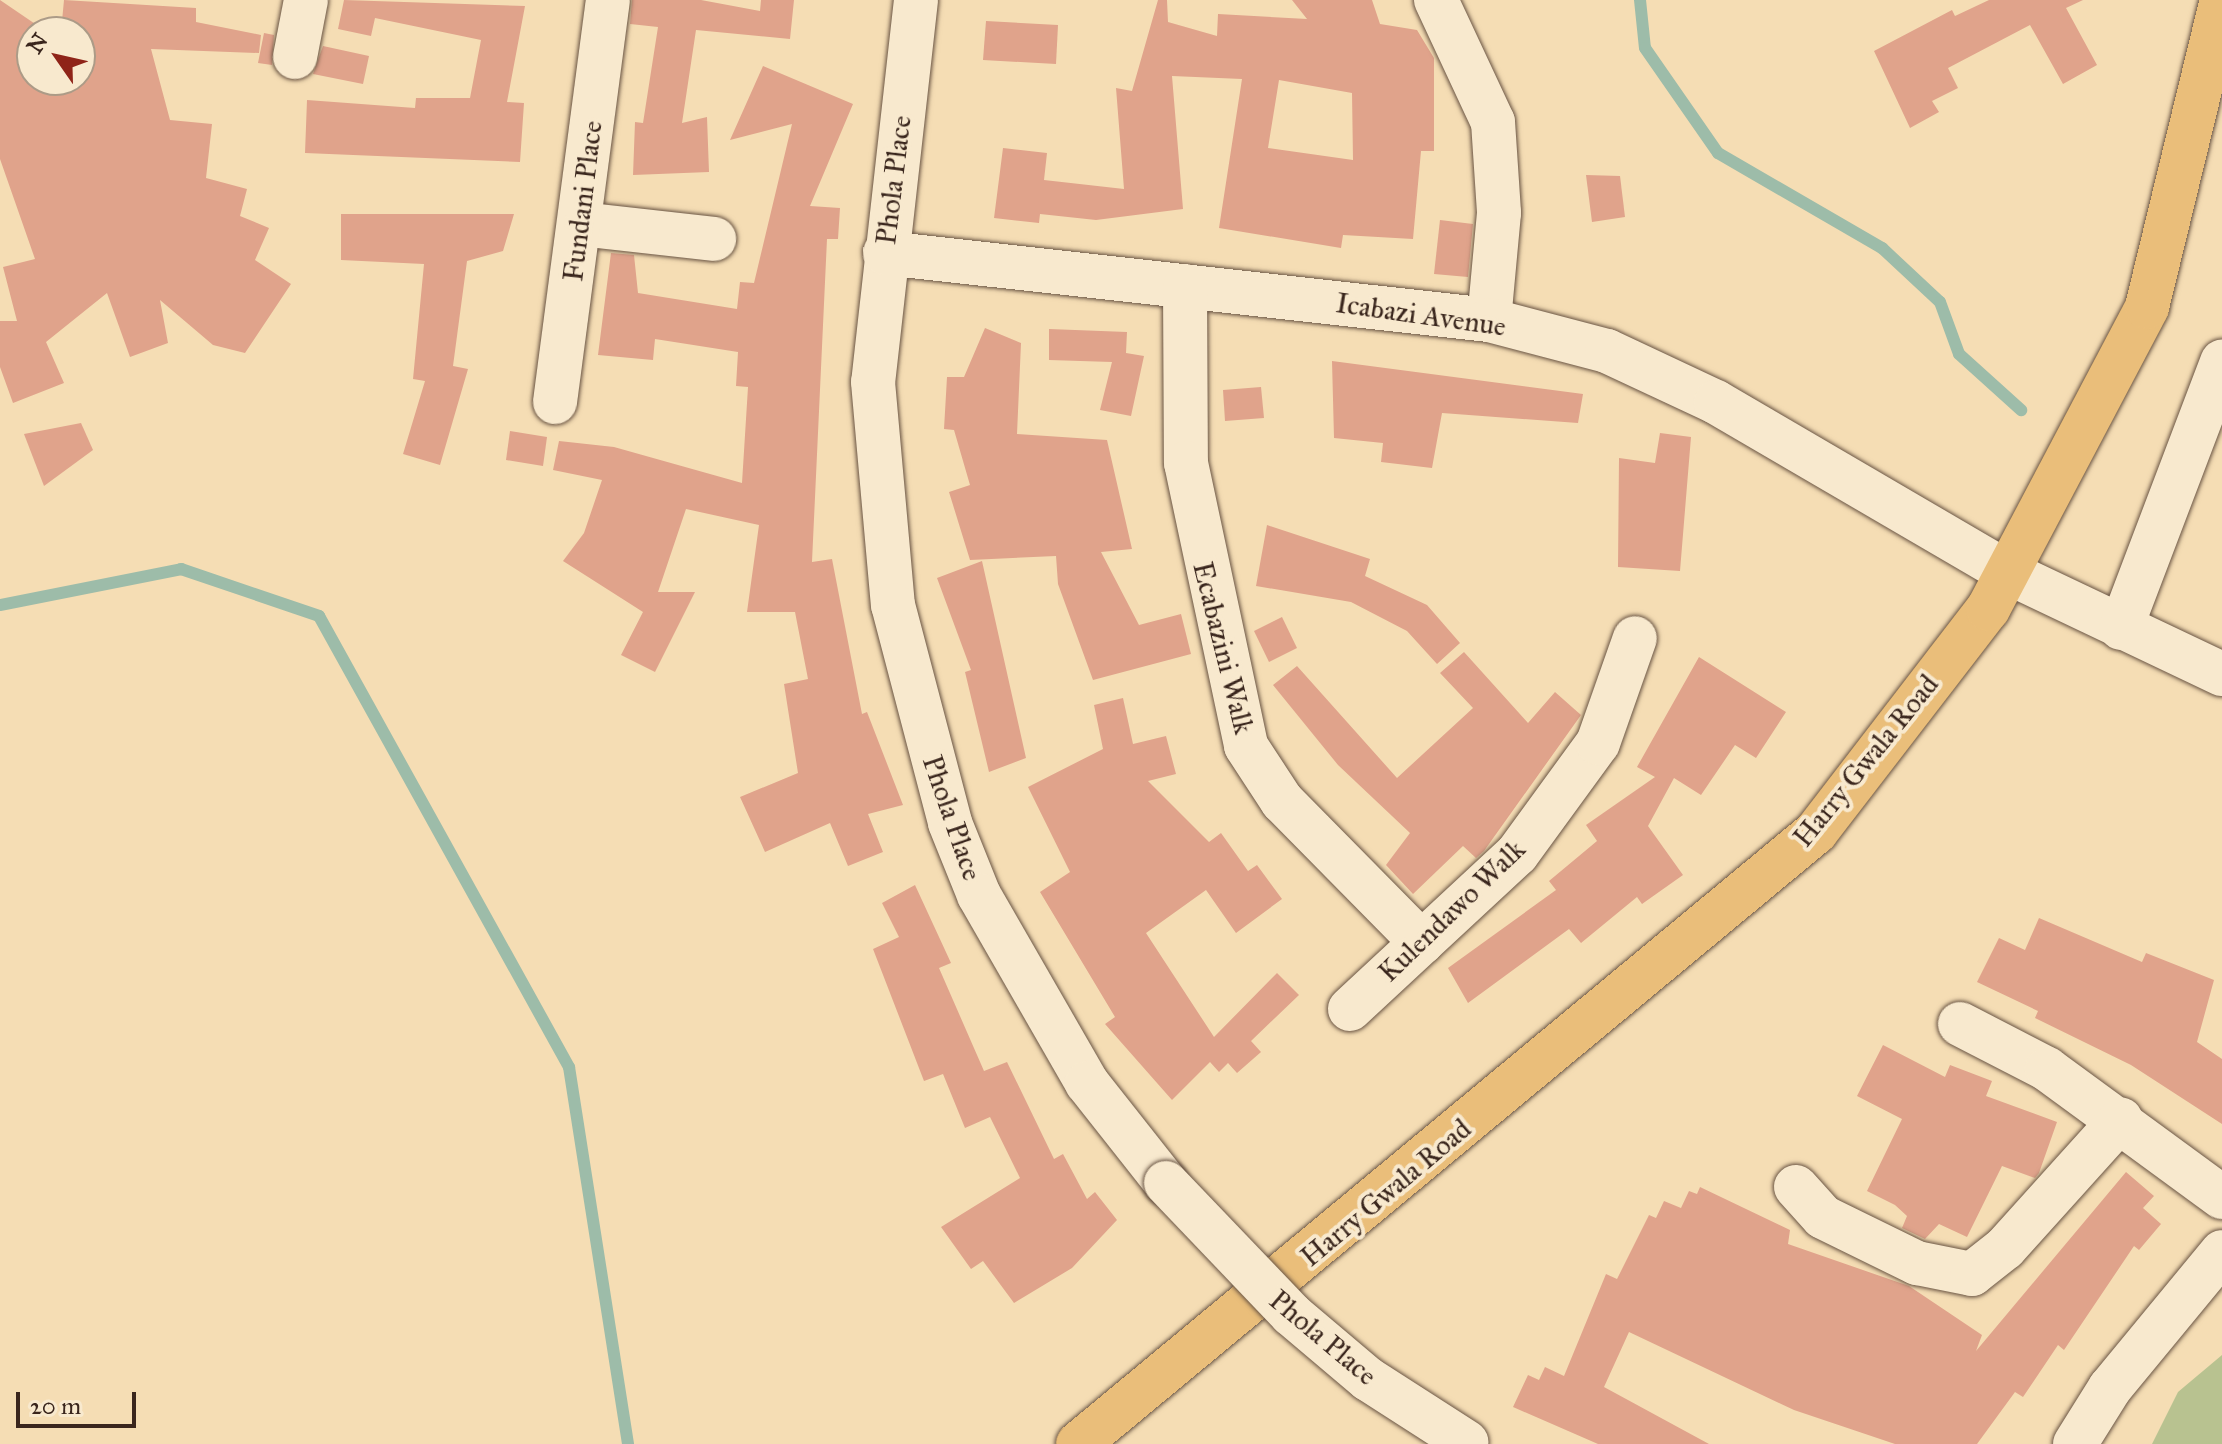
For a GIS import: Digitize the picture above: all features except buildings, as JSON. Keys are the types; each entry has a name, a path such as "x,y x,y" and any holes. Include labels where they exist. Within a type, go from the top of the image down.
{"main road":[{"name":"Harry Gwala Road","path":"1078,1444 1816,832 1988,609 2147,307 2222,0"}],"street":[{"path":"295,57 306,0"},
{"name":"Fundani Place","path":"555,402 581,224 608,0"},
{"name":"Phola Place","path":"916,0 885,253 873,382 879,499 893,605 950,823 1024,980 1087,1083 1166,1183 1291,1314 1368,1379 1468,1443"},
{"path":"1436,0 1493,122 1499,213 1489,320"},
{"path":"581,224 714,239"},
{"name":"Icabazi Avenue","path":"885,253 1489,320 1657,373 1912,521 2007,572 2222,674"},
{"name":"Ecabazini Walk","path":"1185,286 1186,463 1246,746 1282,801 1422,943"},
{"path":"2121,628 2222,362"},
{"name":"Kulendawo Walk","path":"1350,1009 1517,854 1598,743 1635,638"},
{"path":"1960,1024 2121,1119 2222,1197"},
{"path":"1796,1187 1823,1217 1917,1263 1972,1274 2014,1238 2121,1119"},
{"path":"2075,1444 2110,1388 2222,1252"}],"green space":[{"path":"2222,1355 2222,1444 2152,1444 2178,1392"}],"waterway":[{"path":"1640,0 1645,48 1718,153 1882,248 1940,302 1959,354 2021,410"},
{"path":"0,605 181,569 319,616 569,1067 628,1444"}]}
